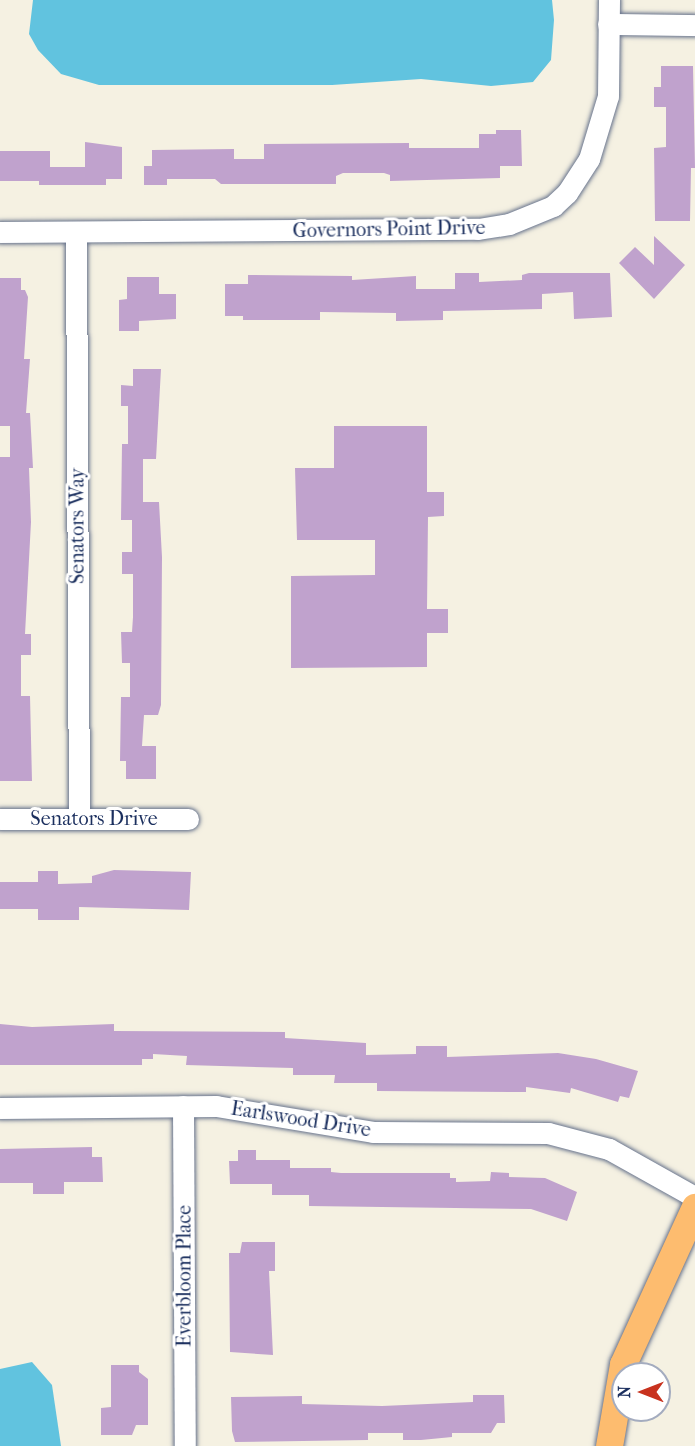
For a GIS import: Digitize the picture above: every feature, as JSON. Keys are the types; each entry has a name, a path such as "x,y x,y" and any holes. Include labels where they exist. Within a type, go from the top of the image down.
{"main road":[{"path":"609,1446 623,1364 695,1207"}],"street":[{"name":"Governors Point Drive","path":"0,232 478,229 509,224 553,206 567,193 589,159 608,96 609,0"},
{"path":"609,24 695,25"},
{"name":"Senators Way","path":"76,233 79,818"},
{"name":"Senators Drive","path":"0,819 188,819"},
{"name":"Earlswood Drive","path":"0,1108 183,1106 243,1108 373,1132 520,1131 558,1135 609,1149 695,1197"},
{"name":"Everbloom Place","path":"183,1106 185,1446"}],"water":[{"path":"33,0 552,0 554,20 551,60 533,82 491,86 421,79 332,85 99,85 61,74 38,50 29,34"},
{"path":"32,1362 52,1385 61,1446 0,1446 0,1369"}],"building":[{"path":"661,66 693,66 695,168 691,168 690,221 655,221 654,148 666,147 666,107 654,107 654,87 661,87"},
{"path":"496,130 521,130 522,166 500,166 500,178 390,181 390,175 384,173 343,173 336,176 336,184 221,184 215,179 167,179 167,185 144,185 144,166 152,166 152,150 234,149 234,159 264,159 264,144 409,143 409,148 479,148 479,134 496,134"},
{"path":"85,142 122,147 122,179 106,179 106,185 39,185 39,181 0,181 0,151 50,151 50,167 85,167"},
{"path":"654,236 685,265 654,299 619,263 635,247 654,265"},
{"path":"455,273 479,273 479,282 522,280 522,275 529,273 610,273 612,317 574,319 573,292 542,294 542,309 443,311 443,320 396,321 396,313 320,312 320,320 243,320 243,316 225,316 225,284 248,284 248,275 352,276 352,280 416,276 416,289 455,289"},
{"path":"127,277 159,277 159,294 176,294 176,319 139,321 139,331 119,331 119,300 127,299"},
{"path":"0,278 21,278 21,290 25,290 28,297 24,359 30,359 26,413 30,413 33,468 29,468 31,522 25,634 31,634 31,655 21,655 21,696 30,696 32,781 0,781 0,457 10,457 10,426 0,426"},
{"path":"133,369 161,369 156,459 143,459 143,502 159,502 162,557 161,705 158,715 144,715 142,746 156,746 156,779 126,779 126,761 120,761 121,697 130,697 130,663 122,663 121,632 132,632 133,617 133,574 122,574 122,552 132,552 132,520 121,520 122,444 128,444 128,406 121,406 121,385 133,386"},
{"path":"334,426 427,426 427,492 444,492 444,516 428,517 427,609 448,609 448,633 427,633 427,667 291,668 291,576 375,575 375,540 297,540 295,468 334,468"},
{"path":"114,870 191,872 189,910 79,907 79,920 38,920 38,909 0,909 0,882 38,882 38,871 58,871 58,884 92,883 92,876"},
{"path":"0,1024 32,1027 114,1024 114,1031 285,1032 285,1038 366,1043 366,1055 416,1054 416,1046 447,1046 447,1057 558,1053 596,1059 638,1071 629,1098 620,1096 618,1102 571,1088 570,1093 526,1087 526,1092 377,1091 377,1083 334,1083 335,1075 293,1075 293,1068 186,1065 187,1056 153,1054 153,1059 142,1059 142,1065 0,1065"},
{"path":"92,1147 92,1157 102,1157 103,1182 64,1182 64,1194 33,1194 33,1183 0,1183 0,1149"},
{"path":"238,1150 256,1150 256,1160 290,1160 290,1168 331,1168 331,1172 341,1173 450,1173 450,1178 456,1178 456,1182 490,1181 491,1172 509,1173 509,1177 545,1178 577,1192 567,1221 531,1209 309,1206 309,1195 272,1195 272,1184 230,1184 229,1161 238,1161"},
{"path":"242,1242 275,1242 275,1271 269,1271 273,1355 230,1352 229,1253 240,1253"},
{"path":"111,1365 139,1365 139,1372 148,1379 148,1425 136,1425 132,1435 101,1435 101,1408 111,1407"},
{"path":"473,1395 504,1395 505,1423 497,1423 491,1433 452,1433 452,1437 421,1440 403,1440 403,1433 368,1433 368,1440 235,1442 232,1431 231,1397 302,1396 302,1404 382,1406 473,1402"}]}
